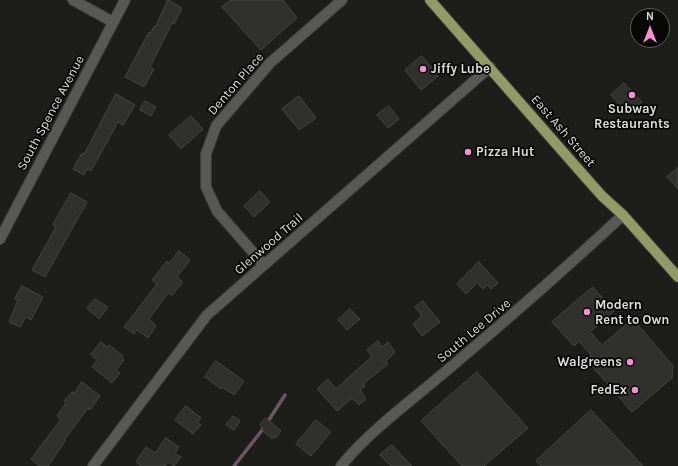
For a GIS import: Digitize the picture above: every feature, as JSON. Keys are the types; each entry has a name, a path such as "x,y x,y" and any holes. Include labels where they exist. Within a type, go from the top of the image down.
{"main road":[{"name":"East Ash Street","path":"430,0 602,196 623,215 678,277"}],"street":[{"path":"73,0 113,22"},
{"name":"South Spence Avenue","path":"0,239 125,0"},
{"name":"Denton Place","path":"264,265 217,211 206,186 206,154 216,126 270,63 342,0"},
{"name":"Glenwood Trail","path":"93,466 207,315 490,67"},
{"name":"South Lee Drive","path":"342,466 349,456 389,420 530,300 623,215"}],"building":[{"path":"168,0 182,8 174,24 172,23 150,67 154,69 144,87 125,77 149,32 151,33 154,26 155,27"},
{"path":"231,0 283,0 297,18 261,50 222,7"},
{"path":"422,56 438,76 421,90 405,70"},
{"path":"624,83 642,102 628,114 611,95"},
{"path":"116,94 135,105 123,125 118,122 91,171 87,169 84,175 73,169 82,153 84,154"},
{"path":"299,96 316,118 299,130 282,109"},
{"path":"145,101 156,107 151,116 140,110"},
{"path":"389,106 399,119 388,128 377,115"},
{"path":"191,116 203,129 181,149 169,135"},
{"path":"678,168 678,189 667,177"},
{"path":"260,191 270,202 254,217 244,206"},
{"path":"71,193 87,202 45,277 32,270 56,227 53,225"},
{"path":"179,251 190,260 177,277 183,282 172,295 168,293 149,319 156,326 148,338 137,330 134,334 124,327 157,284 152,280 167,261 169,263"},
{"path":"479,262 498,283 491,289 487,285 483,289 477,283 466,294 457,284"},
{"path":"22,286 43,297 31,320 26,317 20,327 9,322 18,300 15,299"},
{"name":"Walgreens","path":"593,287 614,311 590,332 602,345 633,319 673,366 672,378 632,412 586,359 591,355 579,341 574,346 552,322"},
{"path":"95,299 108,307 99,319 87,308"},
{"path":"423,301 440,322 422,336 413,324 422,316 415,307"},
{"path":"350,309 360,319 347,330 338,320"},
{"path":"378,341 382,347 388,342 395,352 386,361 388,364 363,384 365,386 360,390 366,399 359,405 352,398 337,411 317,389 328,379 336,389 372,356 367,350"},
{"path":"101,342 107,347 109,345 123,356 122,358 124,360 116,370 120,373 112,383 92,367 97,360 91,355"},
{"path":"216,361 244,381 234,395 222,387 221,389 205,377"},
{"path":"477,372 528,428 484,466 462,466 421,421"},
{"path":"82,382 100,396 90,410 88,408 65,439 66,440 48,466 39,466 31,459 61,419 57,416 66,403 64,401 72,392 74,393"},
{"path":"186,406 201,418 197,422 201,425 193,434 175,420"},
{"path":"591,410 643,466 541,466 536,461"},
{"path":"233,416 240,421 234,430 226,425"},
{"path":"266,418 281,431 276,438 274,437 272,439 262,430 263,428 260,425"},
{"path":"316,420 331,432 311,456 296,444"},
{"path":"166,438 179,447 175,453 181,457 174,466 168,462 165,466 141,466 136,462 146,447 155,453"},
{"path":"392,445 412,466 391,466 380,455"}],"waterway":[{"path":"234,466 263,429 285,395"}],"place":[{"name":"Jiffy Lube","path":"423,69"},
{"name":"Subway Restaurants","path":"632,95"},
{"name":"Pizza Hut","path":"468,152"},
{"name":"Modern Rent to Own","path":"587,312"},
{"name":"Walgreens","path":"630,362"},
{"name":"FedEx","path":"635,390"}]}
